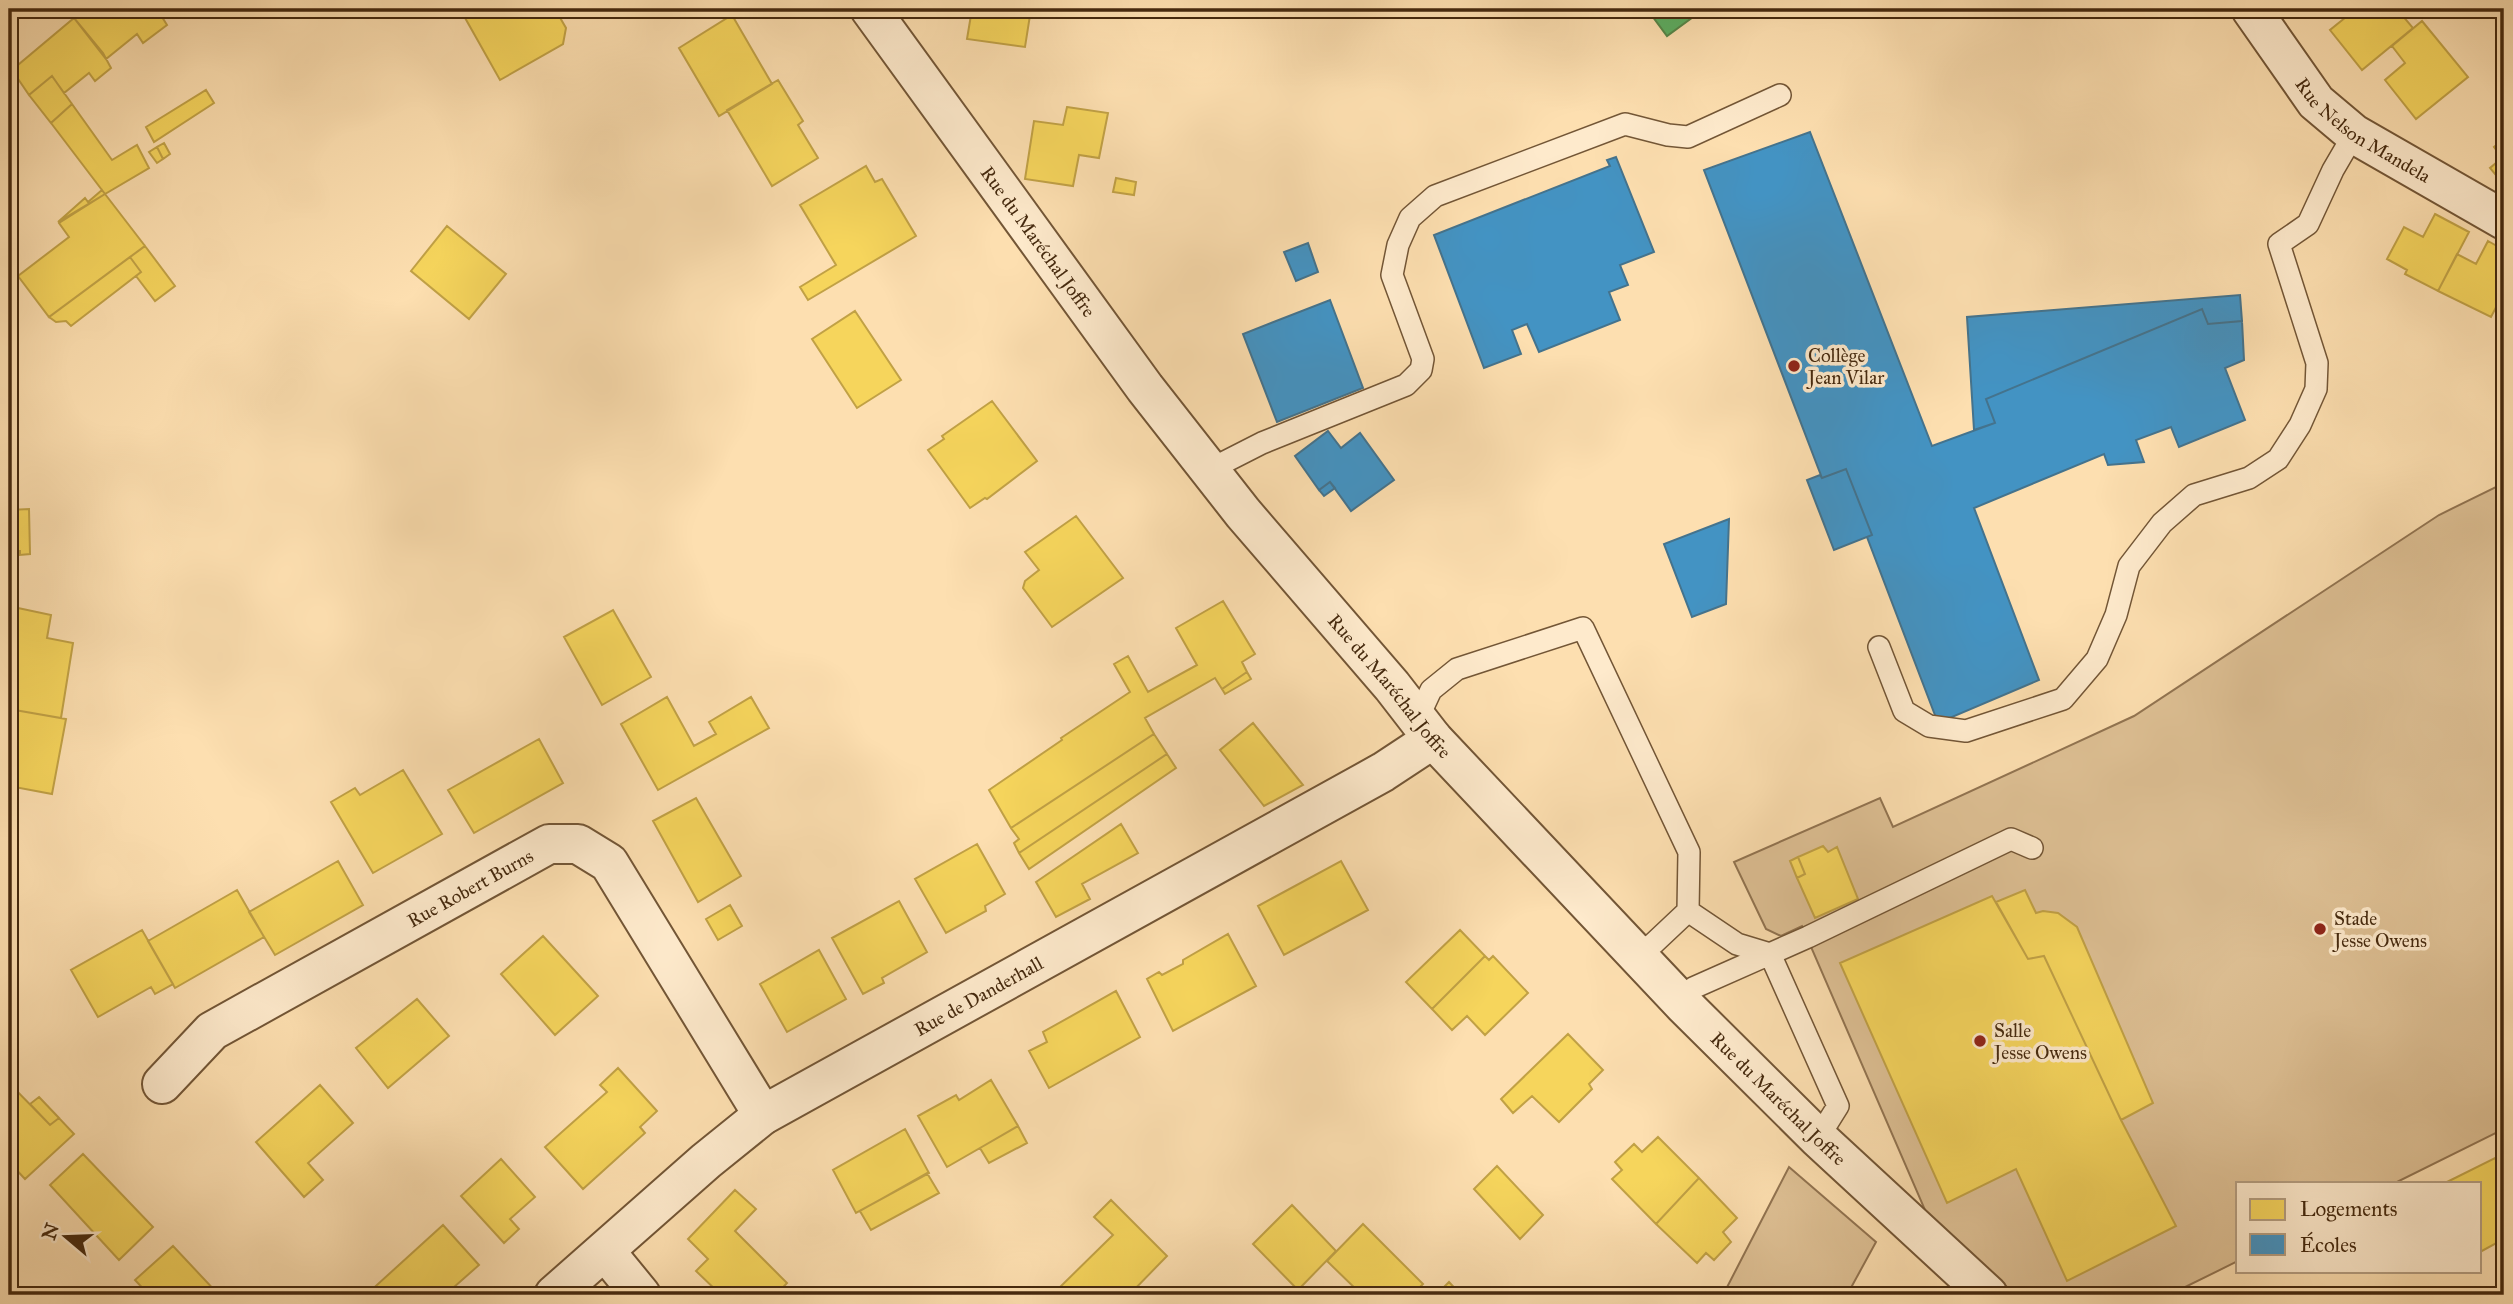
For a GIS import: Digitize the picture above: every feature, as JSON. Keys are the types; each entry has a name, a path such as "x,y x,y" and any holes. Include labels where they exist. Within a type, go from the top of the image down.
{"street":[{"name":"Rue du Maréchal Joffre","path":"870,9 1145,388 1243,513 1392,686 1425,729 1684,1005 1818,1138 1988,1295"},
{"name":"Rue Nelson Mandela","path":"2251,9 2316,102 2354,134 2504,220"},
{"name":"Rue de Danderhall","path":"554,1295 763,1115 1383,772 1425,729"},
{"name":"Rue Robert Burns","path":"162,1084 212,1031 549,844 578,844 610,863 763,1115"},
{"path":"605,1251 641,1295"}],"lane":[{"path":"1209,470 1262,443 1406,385 1421,370 1423,359 1392,275 1398,245 1410,219 1435,196 1625,124 1688,137 1780,95"},
{"path":"1879,647 1904,711 1929,726 1966,731 2063,699 2096,659 2116,615 2129,566 2162,523 2194,495 2249,478 2277,459 2301,425 2316,389 2317,363 2278,244 2308,224 2333,170 2354,134"},
{"path":"1425,729 1431,690 1457,669 1583,628 1689,852 1688,911 1636,956"},
{"path":"1684,1005 1693,988 2011,839 2032,848"},
{"path":"1688,911 1737,944 1770,954 1838,1106 1818,1138"}],"shaded area":[{"path":"2504,483 2504,1129 2397,1182 2236,1182 2236,1262 2169,1295 2016,1295 1928,1217 1802,926 1781,936 1766,929 1734,862 1880,798 1893,827 2134,716 2439,515"},
{"path":"1789,1167 1876,1242 1847,1295 1723,1295"}],"building: Logements":[{"path":"86,9 157,9 167,25 143,43 137,34 106,59 74,18"},
{"path":"476,9 555,9 566,28 563,44 500,80 464,16"},
{"path":"972,9 1031,9 1025,47 967,39"},
{"path":"2347,9 2397,9 2413,28 2362,70 2330,30 2351,13"},
{"path":"732,15 772,84 719,116 679,48"},
{"path":"74,18 103,53 111,68 95,81 89,73 64,93 52,76 29,95 12,70"},
{"path":"2422,21 2468,77 2416,119 2385,80 2405,63 2392,46"},
{"path":"52,76 72,104 51,123 29,95"},
{"path":"778,80 803,121 798,125 818,158 772,186 727,110"},
{"path":"206,90 214,103 154,142 146,127"},
{"path":"72,104 112,160 137,145 149,168 105,194 51,123"},
{"path":"1067,107 1108,113 1099,158 1079,155 1073,186 1025,179 1034,121 1063,125"},
{"path":"2504,139 2504,185 2490,168 2502,158 2494,147"},
{"path":"164,143 170,154 163,159 157,147"},
{"path":"157,147 163,159 157,163 149,152"},
{"path":"866,166 875,182 882,179 916,236 808,300 800,287 836,265 800,205"},
{"path":"1116,178 1136,182 1134,195 1113,192"},
{"path":"102,190 105,194 58,222 85,198 88,202"},
{"path":"105,194 145,246 49,317 18,276 69,237 59,223"},
{"path":"2435,214 2469,232 2438,291 2405,274 2407,270 2387,259 2404,227 2423,237"},
{"path":"447,226 506,274 469,319 411,271"},
{"path":"2488,241 2504,250 2504,292 2491,317 2438,291 2457,254 2476,264"},
{"path":"145,246 175,286 155,301 136,276 141,272 130,257"},
{"path":"130,257 141,272 71,326 66,321 56,322 49,317"},
{"path":"855,311 901,380 857,408 812,339"},
{"path":"992,401 1037,461 987,499 970,508 928,450 944,439 942,436"},
{"path":"29,509 30,554 20,555 20,551 11,551 10,510"},
{"path":"10,510 13,608 9,608"},
{"path":"1076,516 1123,578 1052,627 1023,588 1025,581 1039,570 1025,552"},
{"path":"1223,601 1255,654 1242,662 1247,672 1222,689 1215,678 1145,718 1154,734 1011,828 989,790 1130,692 1114,664 1128,656 1148,692 1197,665 1176,628"},
{"path":"18,608 51,615 47,638 73,643 61,718 9,709 9,656"},
{"path":"613,610 651,677 602,705 564,637"},
{"path":"1247,672 1251,679 1225,694 1222,689"},
{"path":"667,697 694,746 716,734 709,722 751,697 769,728 658,790 621,724"},
{"path":"9,709 66,719 52,794 9,786"},
{"path":"1253,723 1303,785 1264,806 1220,750"},
{"path":"1154,734 1167,754 1019,853 1014,843 1019,839 1011,828"},
{"path":"539,739 563,783 474,833 448,790"},
{"path":"1167,754 1176,768 1029,869 1019,853"},
{"path":"403,770 442,834 373,873 331,802 355,788 360,795"},
{"path":"696,798 741,876 698,902 653,821"},
{"path":"1121,824 1138,853 1082,884 1090,899 1056,917 1036,882"},
{"path":"977,844 1005,894 985,906 986,911 946,933 915,879"},
{"path":"1823,846 1828,852 1837,847 1858,899 1815,918 1797,878 1805,874 1798,857"},
{"path":"1798,857 1805,874 1797,878 1790,861"},
{"path":"338,861 363,905 275,955 249,912"},
{"path":"1341,861 1368,910 1284,955 1258,906"},
{"path":"237,890 264,937 175,988 148,941"},
{"path":"2025,890 2036,913 2058,913 2077,927 2153,1103 2121,1120 2044,956 2028,959 1996,902"},
{"name":"Salle Jesse Owens","path":"1992,896 2028,959 2044,956 2121,1120 2176,1226 2067,1281 2016,1169 1947,1203 1840,963"},
{"path":"899,901 927,952 882,978 884,983 863,994 832,938"},
{"path":"730,905 742,926 718,940 706,919"},
{"path":"142,930 173,984 155,994 151,987 98,1017 71,970"},
{"path":"1460,930 1485,956 1432,1009 1406,982"},
{"path":"1228,934 1256,986 1173,1031 1147,979 1183,964 1183,960"},
{"path":"543,936 598,996 555,1035 501,974"},
{"path":"819,950 846,999 787,1032 760,984"},
{"path":"1485,956 1489,960 1493,956 1528,993 1485,1035 1467,1016 1452,1030 1432,1009"},
{"path":"1116,991 1140,1037 1049,1088 1029,1051 1047,1042 1043,1032"},
{"path":"417,999 449,1036 388,1088 356,1048"},
{"path":"1568,1034 1603,1070 1589,1084 1592,1089 1559,1122 1532,1096 1513,1113 1501,1099"},
{"path":"618,1068 657,1111 640,1127 645,1133 583,1189 545,1147 607,1092 600,1085"},
{"path":"991,1080 1018,1126 947,1167 918,1116 956,1095 959,1100"},
{"path":"9,1083 50,1125 59,1118 74,1134 25,1179 9,1162"},
{"path":"320,1085 353,1123 308,1163 323,1180 304,1197 256,1142"},
{"path":"39,1097 59,1118 50,1125 30,1104"},
{"path":"1018,1126 1027,1143 989,1163 980,1148"},
{"path":"905,1129 929,1173 856,1213 833,1170"},
{"path":"1658,1137 1699,1178 1656,1224 1612,1179 1622,1170 1615,1162 1634,1144 1642,1152"},
{"path":"83,1154 153,1227 119,1260 50,1185"},
{"path":"2495,1158 2504,1177 2504,1239 2482,1251 2482,1182 2447,1182"},
{"path":"501,1159 535,1197 510,1219 519,1229 504,1243 461,1196"},
{"path":"1497,1166 1543,1215 1520,1239 1474,1189"},
{"path":"927,1173 939,1193 871,1230 860,1211"},
{"path":"1699,1178 1737,1218 1723,1232 1731,1242 1714,1260 1706,1253 1697,1263 1656,1224"},
{"path":"735,1190 756,1209 735,1231 787,1283 776,1295 721,1295 696,1271 708,1259 688,1239"},
{"path":"1111,1200 1167,1256 1129,1295 1062,1295 1057,1290 1113,1235 1094,1217"},
{"path":"1292,1205 1336,1251 1298,1290 1253,1244"},
{"path":"1363,1224 1423,1284 1412,1295 1362,1295 1327,1261"},
{"path":"443,1225 479,1265 445,1295 367,1294"},
{"path":"173,1246 219,1295 149,1295 135,1280"},
{"path":"1449,1282 1461,1295 1436,1295"}],"building: Écoles":[{"path":"1810,132 1932,446 1995,423 1986,399 2202,309 2208,324 2242,321 2244,360 2225,368 2245,420 2179,447 2171,427 2136,440 2144,462 2108,465 2104,454 1974,508 2039,680 1938,723 1867,537 1872,535 1846,469 1822,478 1704,170"},
{"path":"1616,157 1654,252 1620,265 1628,285 1609,292 1620,320 1539,352 1527,324 1512,330 1521,354 1484,368 1434,235 1610,166 1607,160"},
{"path":"1308,243 1318,272 1296,281 1284,252"},
{"path":"2240,295 2242,321 2208,324 2202,309 1986,399 1995,423 1974,430 1967,317"},
{"path":"1330,300 1363,388 1277,422 1243,334"},
{"path":"1328,431 1341,448 1360,433 1394,480 1351,511 1330,482 1319,490 1295,456"},
{"path":"1846,469 1872,535 1834,550 1807,480 1820,475 1822,478"},
{"path":"1330,482 1335,488 1324,496 1319,490"},
{"path":"1729,519 1726,604 1692,617 1664,544"}],"building: Public":[{"path":"1647,9 1704,9 1667,36"}],"place":[{"name":"Collège Jean Vilar","path":"1794,366"},
{"name":"Stade Jesse Owens","path":"2320,929"},
{"name":"Salle Jesse Owens","path":"1980,1041"}]}
